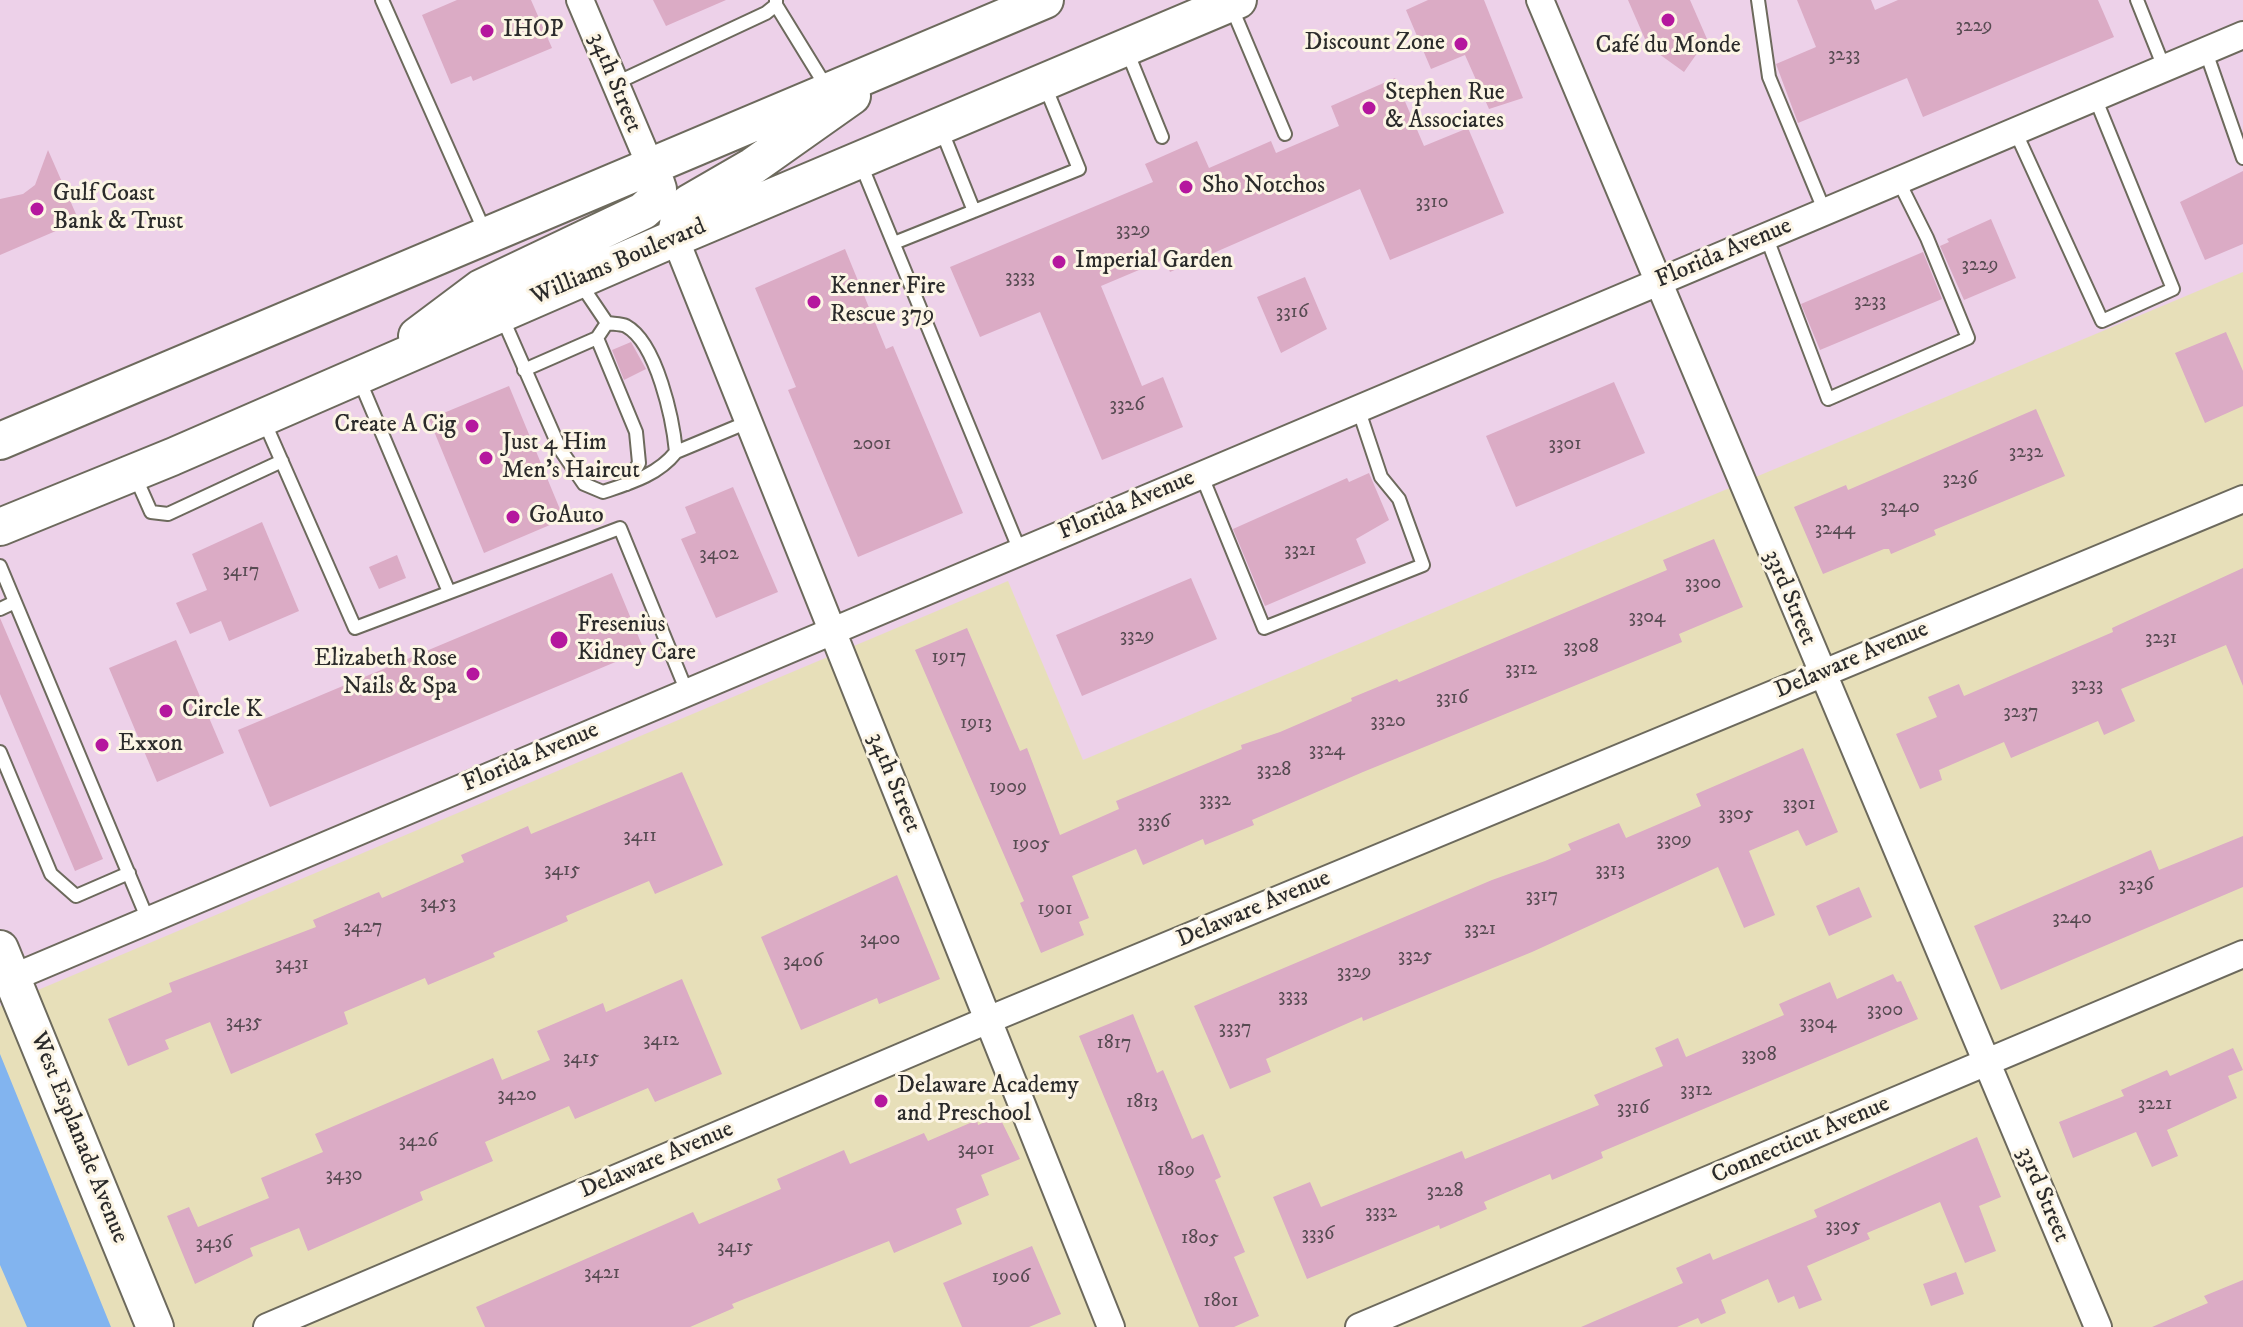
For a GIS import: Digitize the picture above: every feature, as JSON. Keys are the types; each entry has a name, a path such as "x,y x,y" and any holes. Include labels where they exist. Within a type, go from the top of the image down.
{"main road":[{"path":"0,441 1045,0"},
{"name":"Williams Boulevard","path":"0,527 134,473 675,238 1234,2"},
{"path":"675,238 680,215 689,203 753,166 909,57"},
{"path":"364,374 481,288 643,211 653,202 658,189 650,165"},
{"name":"West Esplanade Avenue","path":"6,964 155,1327"}],"street":[{"name":"34th Street","path":"580,0 650,165"},
{"name":"33rd Street","path":"1540,0 2098,1327"},
{"name":"Florida Avenue","path":"6,964 148,920 1657,281 2096,100 2243,35"},
{"name":"34th Street","path":"675,238 1111,1327"},
{"name":"Delaware Avenue","path":"267,1327 988,1020 2243,499"},
{"name":"Connecticut Avenue","path":"1359,1327 2243,954"}],"lane":[{"path":"382,0 486,235"},
{"path":"1758,0 1769,77 1825,212"},
{"path":"2137,0 2165,70"},
{"path":"1234,2 1285,134"},
{"path":"614,84 776,3 828,90"},
{"path":"1125,48 1162,137"},
{"path":"2206,52 2243,158"},
{"path":"894,243 1079,169 1044,82"},
{"path":"2016,133 2102,321 2173,289 2096,100"},
{"path":"940,126 974,211"},
{"path":"859,160 1020,551"},
{"path":"1766,236 1828,399 1968,338 1927,238 1899,182"},
{"path":"578,280 607,323 625,325 641,342 673,421 676,452"},
{"path":"501,314 560,449 584,484 603,492 627,484 666,464 676,452 748,422"},
{"path":"524,370 597,338 607,323"},
{"path":"597,338 636,432 639,463 627,484"},
{"path":"364,374 449,592"},
{"path":"1201,474 1264,628 1423,565 1399,499 1381,477 1358,408"},
{"path":"263,418 355,628 620,528 687,692"},
{"path":"134,473 151,512 168,514 282,461"},
{"path":"0,566 148,920"},
{"path":"0,609 15,602"},
{"path":"0,752 4,770 51,874 76,896 129,873"}],"shaded area":[{"path":"0,0 2243,0 2243,272 1083,760 1008,581 0,1006"}],"water":[{"path":"0,1054 111,1327 27,1327 0,1265"}],"building":[{"name":"IHOP","path":"457,0 531,0 552,48 473,81 471,76 451,84 422,15"},
{"path":"653,0 726,0 666,26"},
{"path":"1428,0 1484,0 1523,98 1489,109 1465,55 1431,69 1406,10"},
{"name":"Café du Monde","path":"1628,0 1690,0 1707,39 1684,72 1648,46"},
{"path":"1797,0 1871,0 1875,10 1898,0 2098,0 2114,37 1923,117 1907,78 1798,123 1776,64 1816,47"},
{"path":"1395,78 1424,146 1468,128 1504,213 1390,260 1360,189 1170,272 1165,259 1101,286 1142,386 1163,377 1183,427 1102,460 1040,312 980,337 950,267 1153,182 1145,164 1197,141 1209,168 1271,141 1276,153 1339,126 1331,106"},
{"name":"Gulf Coast Bank & Trust","path":"48,150 79,221 0,255 0,199 23,194 35,185"},
{"path":"2243,171 2243,244 2205,260 2180,202"},
{"path":"1991,219 2016,278 1964,300 1940,246 1949,242 1947,239"},
{"path":"845,249 886,349 893,346 963,513 858,557 788,390 796,387 755,288"},
{"path":"1923,252 1942,299 1820,350 1801,304"},
{"path":"1305,277 1327,329 1281,353 1257,297"},
{"path":"2226,332 2243,371 2243,406 2205,423 2175,353"},
{"path":"631,342 646,369 624,380 612,350"},
{"path":"1614,382 1645,453 1516,507 1486,436"},
{"path":"509,386 564,519 484,553 429,419"},
{"path":"2036,409 2065,476 1934,530 1936,535 1891,554 1889,549 1884,549 1823,574 1794,507 1846,485 1848,490"},
{"path":"1369,473 1389,520 1356,539 1366,563 1265,606 1233,529 1347,478 1349,482"},
{"path":"733,487 778,592 716,618 681,539 696,533 685,507"},
{"path":"262,522 299,611 229,641 221,621 190,634 176,603 207,590 192,554"},
{"path":"1714,539 1743,607 1679,634 1682,642 1363,772 1252,820 1254,825 1205,845 1203,839 1143,865 1136,849 1072,876 1089,918 1079,922 1084,935 1041,953 1020,903 1024,901 915,650 967,628 1020,751 1027,748 1060,835 1119,809 1116,801 1242,749 1241,745 1280,732 1352,701 1351,698 1397,679 1399,682 1667,570 1663,560"},
{"path":"397,555 406,578 379,589 369,567"},
{"path":"2243,568 2243,686 2226,645 2121,689 2135,721 2104,735 2098,721 2011,758 2004,742 1939,770 1942,780 1920,789 1896,734 1937,717 1928,697 1959,684 1964,696 2113,632 2112,628"},
{"path":"612,573 644,650 270,807 238,730"},
{"path":"1191,578 1217,639 1082,696 1056,635"},
{"path":"0,618 103,859 75,871 0,694"},
{"name":"Circle K","path":"176,640 224,753 157,782 109,668"},
{"path":"1803,748 1838,832 1806,846 1798,830 1749,851 1775,915 1744,928 1718,867 1532,952 1363,1021 1362,1017 1266,1059 1271,1072 1230,1089 1194,1006 1492,880 1571,850 1568,844 1619,823 1626,838 1701,806 1696,794"},
{"path":"682,772 723,865 655,894 649,881 566,916 568,921 493,953 495,957 428,985 425,978 344,1012 348,1024 231,1074 210,1022 165,1040 169,1049 128,1066 108,1019 172,992 169,983 316,927 313,920 379,892 382,898 464,862 461,855 528,826 531,834"},
{"path":"2243,836 2243,887 2001,990 1974,926 2151,850 2159,870"},
{"path":"897,875 940,979 879,1004 877,998 801,1030 761,937"},
{"path":"1859,887 1872,917 1829,936 1816,906"},
{"path":"1893,974 1897,982 1901,981 1918,1019 1601,1152 1603,1158 1552,1180 1550,1174 1484,1202 1487,1209 1440,1229 1439,1225 1307,1279 1273,1197 1310,1182 1321,1207 1462,1151 1465,1159 1599,1105 1594,1095 1663,1066 1655,1048 1678,1038 1686,1057 1784,1015 1779,1004 1830,982 1837,999"},
{"path":"682,979 722,1074 655,1102 648,1088 575,1119 569,1106 485,1142 493,1161 420,1192 423,1200 308,1251 299,1228 250,1248 253,1256 195,1284 167,1216 189,1207 198,1227 269,1198 261,1178 323,1152 315,1134 493,1058 502,1080 550,1060 537,1031 603,1003 606,1012"},
{"path":"1133,1014 1157,1073 1163,1070 1192,1139 1203,1134 1221,1177 1215,1180 1245,1252 1234,1257 1259,1316 1234,1327 1199,1327 1079,1036"},
{"path":"2233,1048 2243,1070 2228,1076 2237,1098 2167,1130 2178,1156 2152,1167 2136,1132 2073,1158 2059,1122 2124,1096 2121,1090 2167,1070 2170,1076"},
{"path":"999,1116 1020,1159 981,1175 989,1195 956,1209 962,1224 894,1253 889,1241 732,1304 734,1308 690,1327 485,1327 476,1307 693,1212 699,1224 781,1189 777,1179 844,1150 850,1164 924,1133 928,1141 977,1120 978,1125"},
{"path":"1977,1137 2001,1197 1979,1206 1996,1251 1965,1263 1940,1202 1867,1233 1870,1239 1807,1266 1822,1300 1799,1309 1794,1296 1778,1303 1768,1279 1721,1300 1726,1313 1701,1324 1698,1318 1677,1327 1581,1327 1683,1283 1676,1268 1710,1253 1713,1260 1817,1217 1814,1210"},
{"path":"1032,1246 1061,1314 1029,1327 962,1327 943,1283"},
{"path":"1956,1272 1964,1294 1931,1306 1923,1284"},
{"path":"2243,1280 2243,1327 2152,1327 2208,1303 2204,1296"}],"place":[{"name":"Café du Monde","path":"1668,20"},
{"name":"IHOP","path":"487,31"},
{"name":"Discount Zone","path":"1461,44"},
{"name":"Stephen Rue & Associates","path":"1369,108"},
{"name":"Sho Notchos","path":"1186,187"},
{"name":"Gulf Coast Bank & Trust","path":"37,209"},
{"name":"Imperial Garden","path":"1059,262"},
{"name":"Kenner Fire Rescue 379","path":"814,302"},
{"name":"Create A Cig","path":"472,426"},
{"name":"Just 4 Him Men's Haircut","path":"486,458"},
{"name":"GoAuto","path":"513,517"},
{"name":"Fresenius Kidney Care","path":"559,640"},
{"name":"Elizabeth Rose Nails & Spa","path":"473,674"},
{"name":"Circle K","path":"166,711"},
{"name":"Exxon","path":"102,745"},
{"name":"Delaware Academy and Preschool","path":"881,1101"}]}
